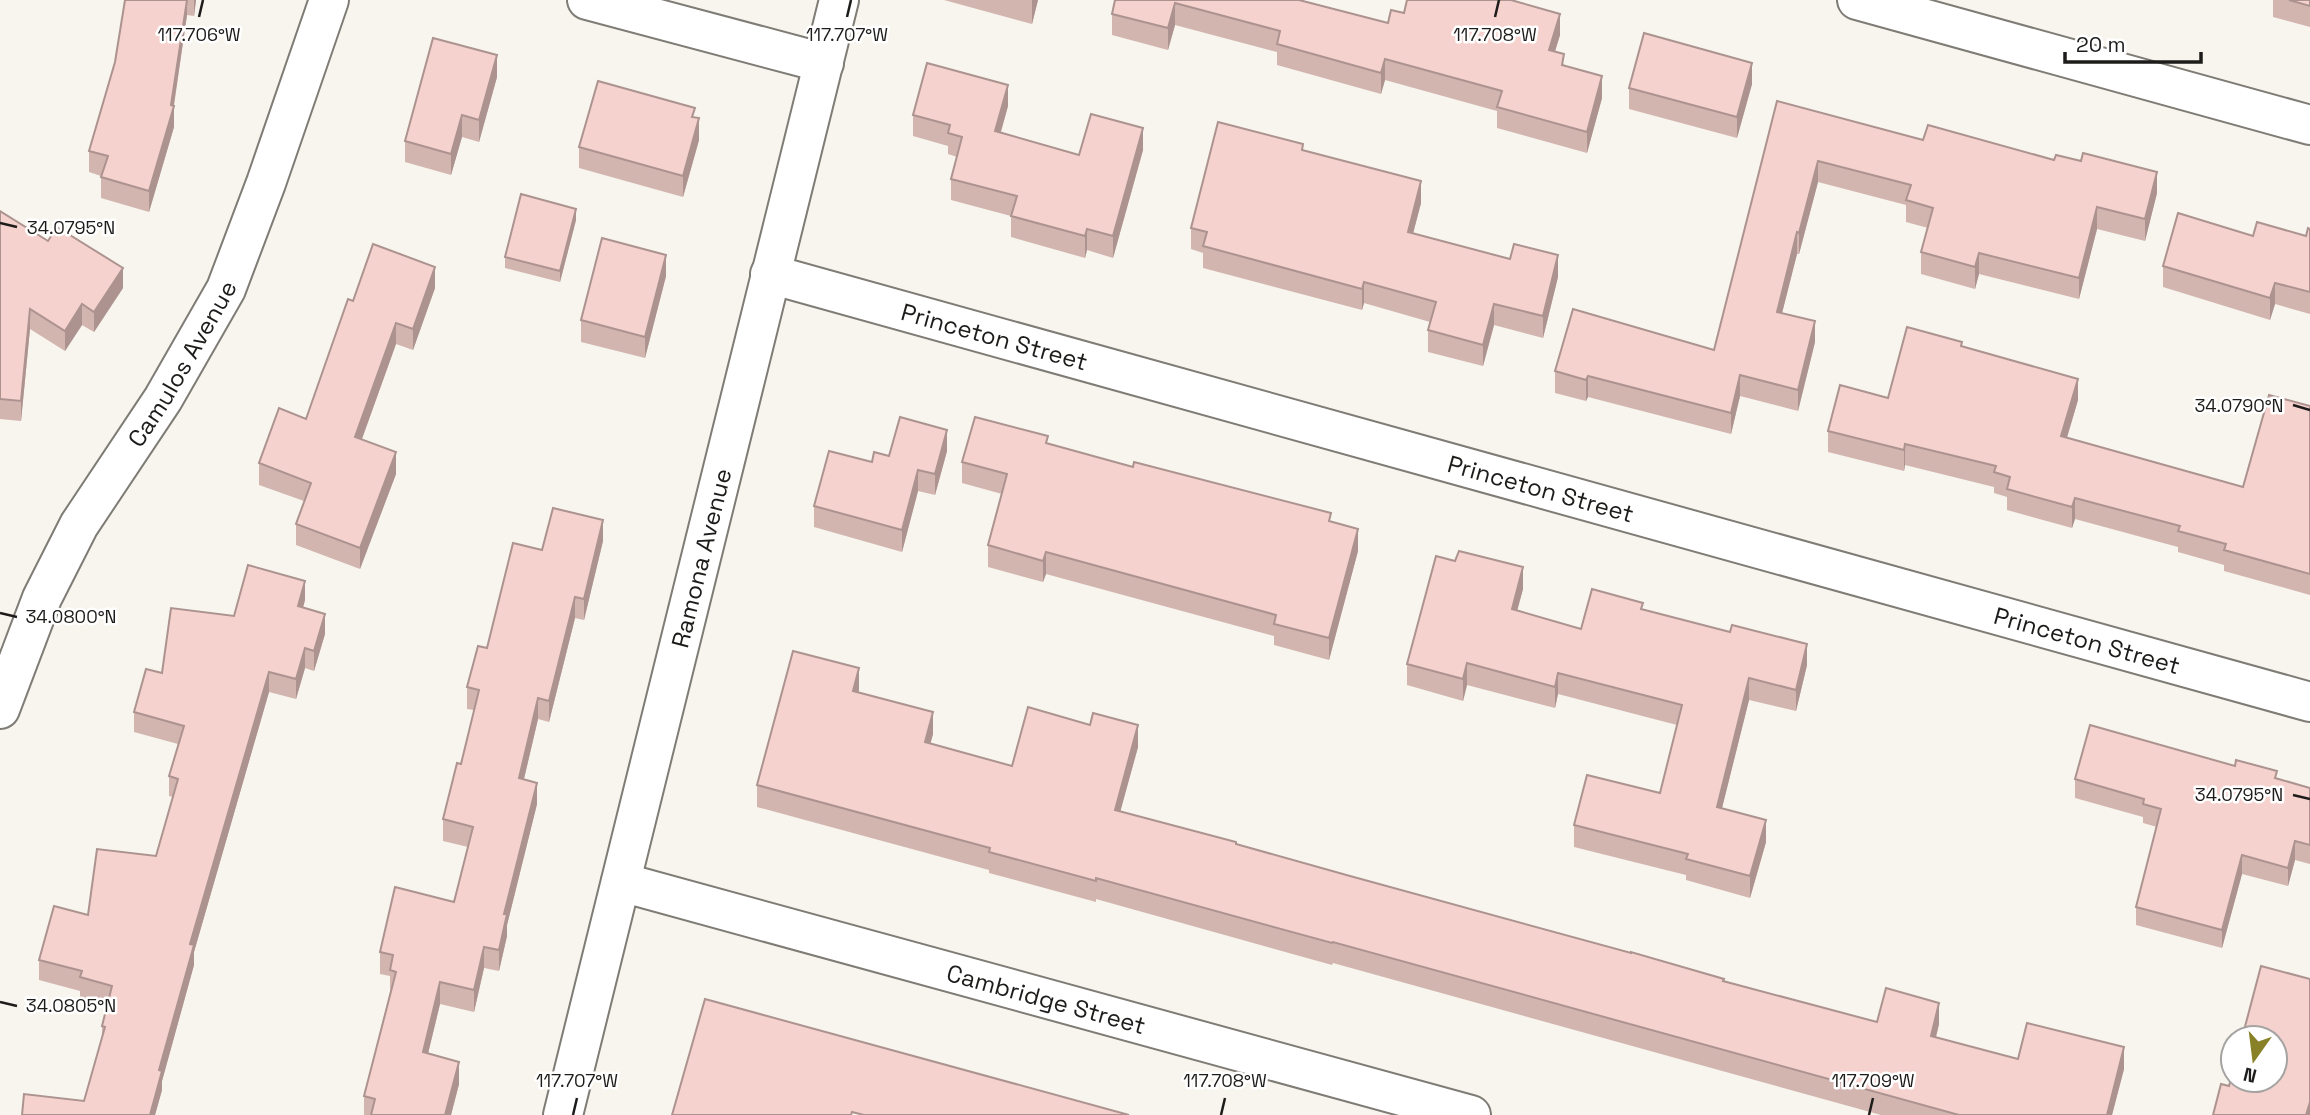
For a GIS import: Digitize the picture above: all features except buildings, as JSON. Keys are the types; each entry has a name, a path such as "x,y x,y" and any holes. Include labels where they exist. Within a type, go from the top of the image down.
{"street":[{"name":"Camulos Avenue","path":"0,709 42,598 79,525 163,399 226,289 329,0"},
{"path":"587,0 824,62"},
{"name":"Ramona Avenue","path":"563,1115 839,0"},
{"path":"1857,0 2310,125"},
{"name":"Princeton Street","path":"770,274 2310,702"},
{"name":"Cambridge Street","path":"621,882 1471,1115"}]}
